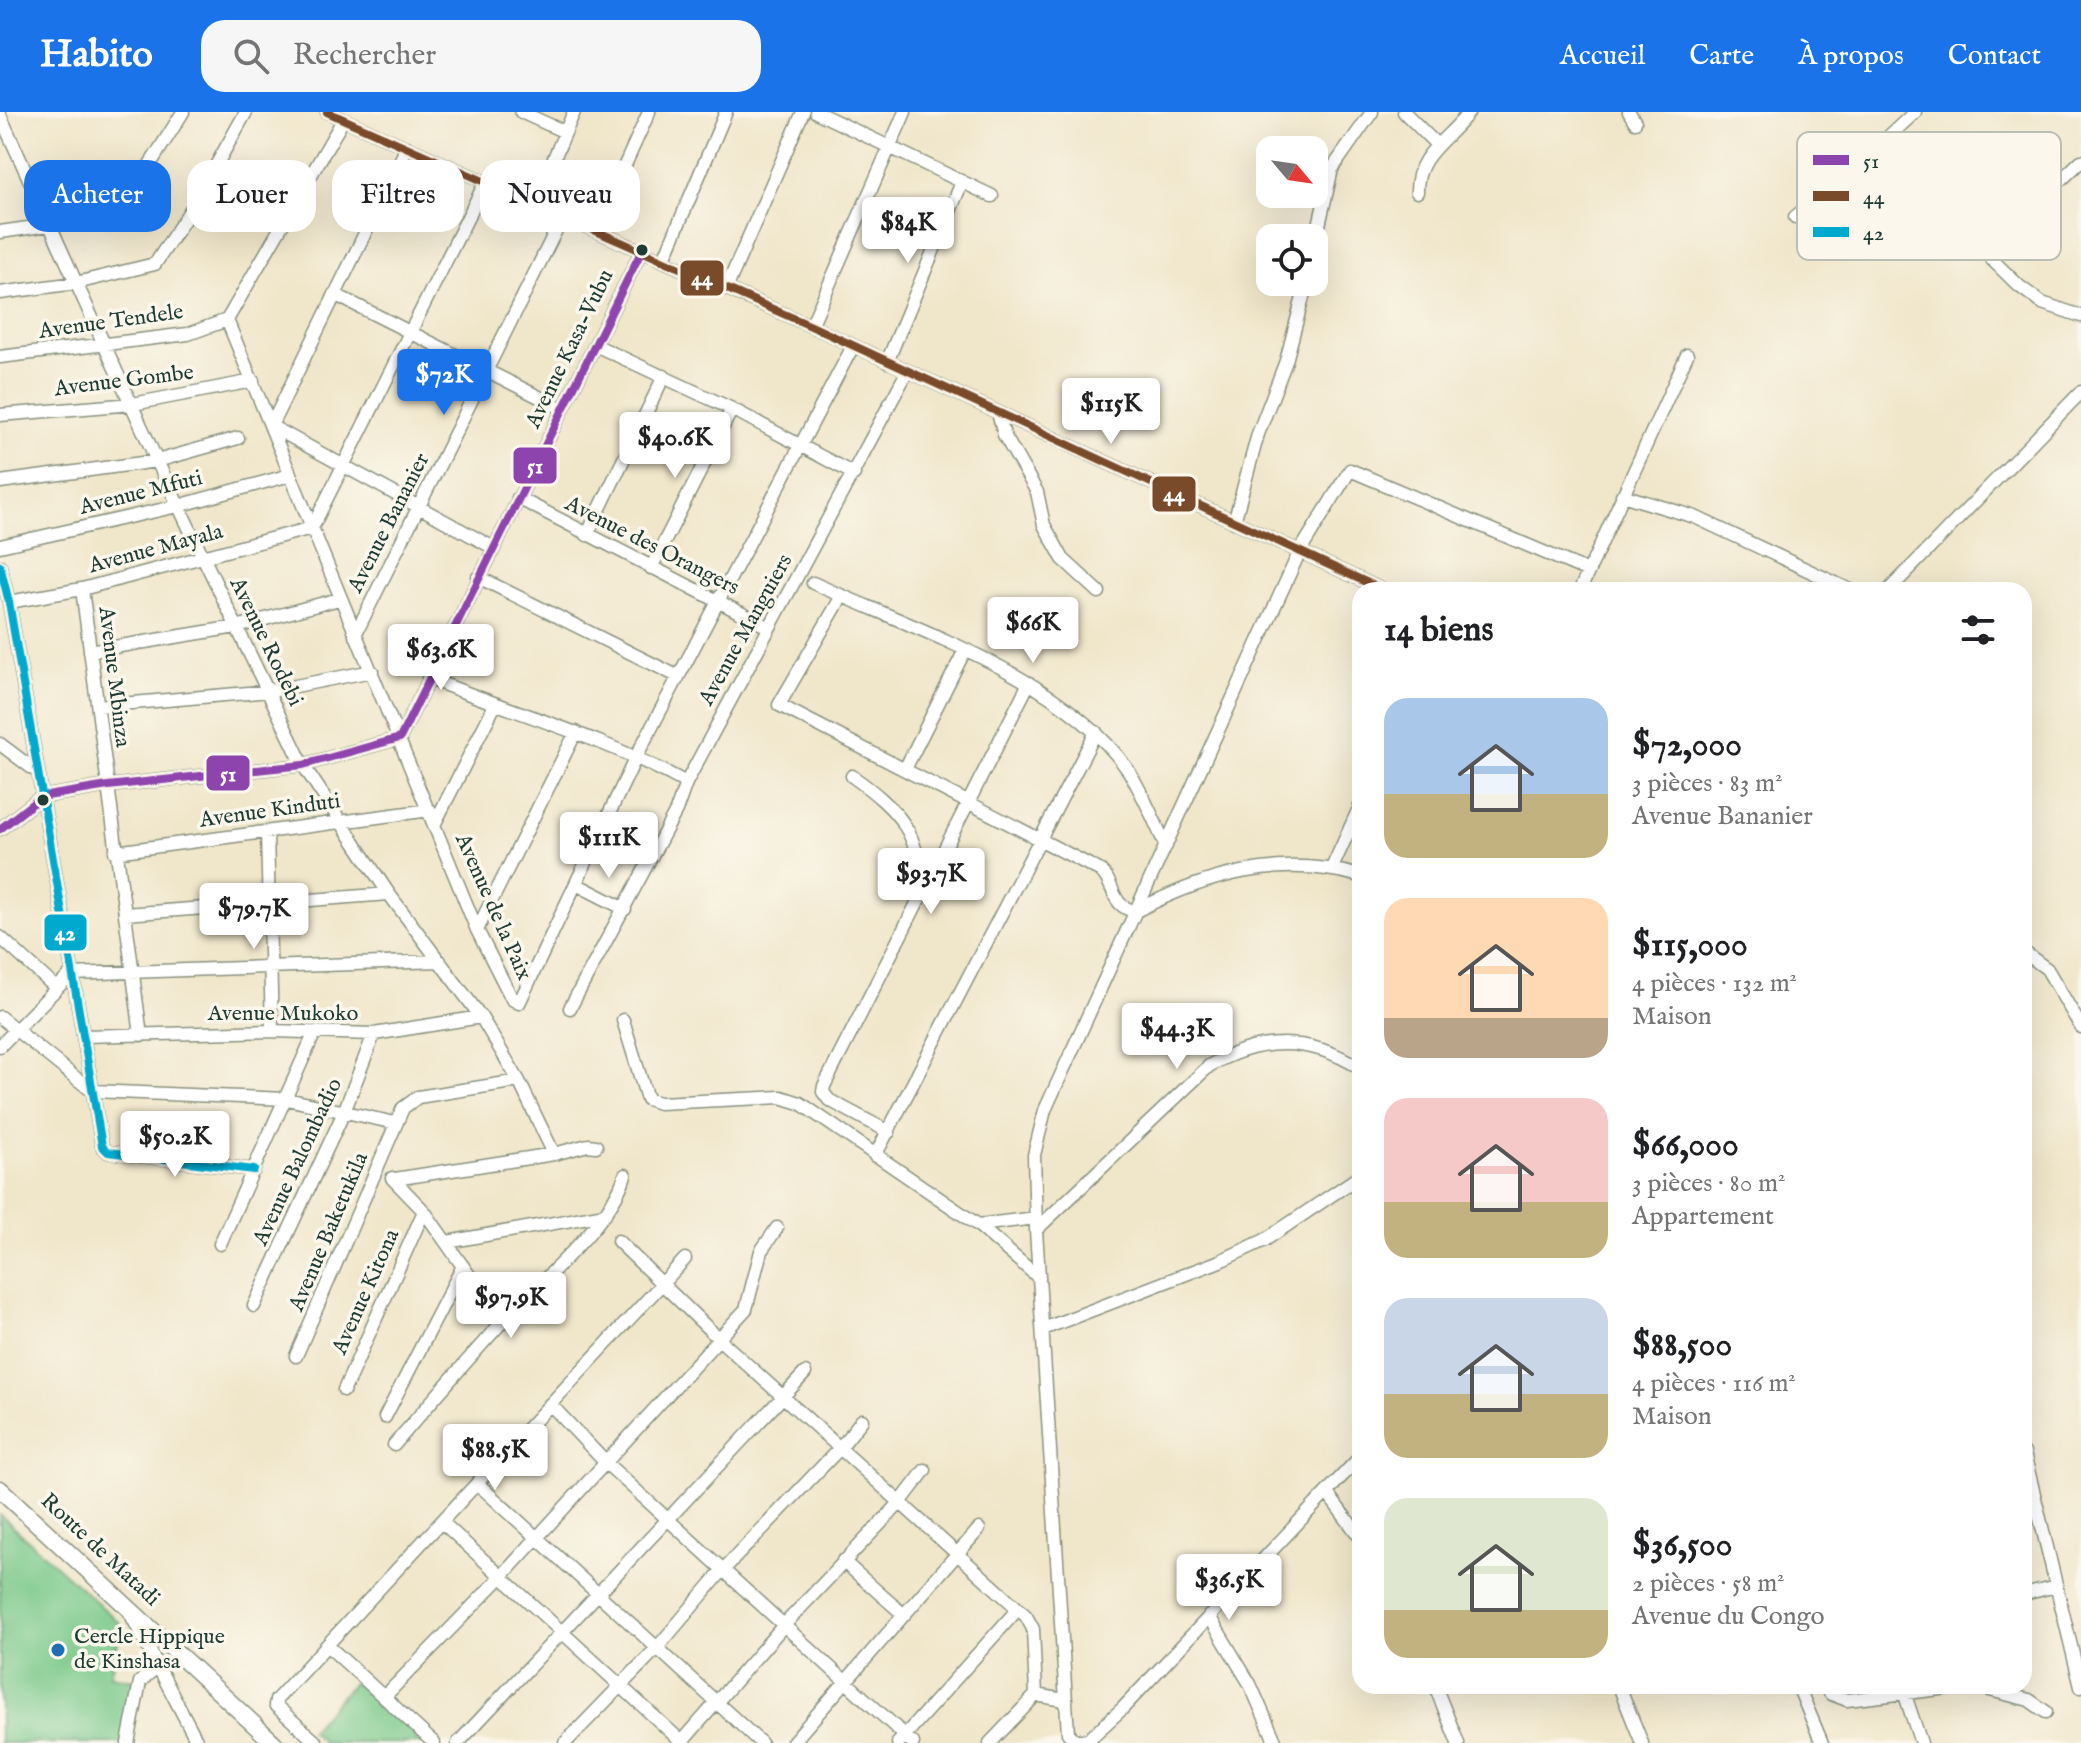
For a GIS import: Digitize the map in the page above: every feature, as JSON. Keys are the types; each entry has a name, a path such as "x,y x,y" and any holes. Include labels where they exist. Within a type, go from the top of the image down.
{"main road":[{"name":"Route de Matadi","path":"0,1489 274,1743"}],"street":[{"path":"153,160 183,112"},
{"path":"0,293 76,283 137,270 159,260 246,112"},
{"path":"327,112 480,178"},
{"path":"521,112 565,132"},
{"path":"553,160 574,112"},
{"path":"627,160 649,112"},
{"path":"664,259 726,112"},
{"path":"726,289 803,112"},
{"path":"816,112 992,196"},
{"path":"811,326 905,112"},
{"path":"1319,224 1332,169 1372,112"},
{"path":"1404,112 1437,145"},
{"path":"1417,192 1418,168 1469,112"},
{"path":"1896,132 1915,112"},
{"name":"Avenue Rodebi","path":"0,115 24,170"},
{"path":"227,320 343,120"},
{"path":"407,147 271,426 492,547"},
{"path":"2061,180 2081,161"},
{"path":"887,362 962,182"},
{"path":"312,528 480,193"},
{"path":"0,232 24,228"},
{"name":"Avenue Rodebi","path":"51,232 178,506 270,691 303,765 389,894 481,1017 519,1081 554,1154"},
{"name":"Avenue Bananier","path":"355,635 555,232"},
{"path":"603,232 1365,582"},
{"name":"Avenue Kasa-Vubu","path":"400,738 492,547 642,250"},
{"path":"1994,260 2028,294 2052,307 2081,316"},
{"path":"334,294 563,409"},
{"path":"1234,522 1258,434 1286,361 1303,296"},
{"name":"Avenue Tendele","path":"0,357 188,334 227,320"},
{"name":"Avenue de la Paix","path":"227,320 477,930 512,999 519,1003 677,676 853,346"},
{"path":"595,345 732,409 854,474"},
{"path":"1583,582 1687,355"},
{"name":"Avenue Manguiers","path":"570,1008 676,811 686,783 768,627 907,372"},
{"path":"587,535 664,376"},
{"name":"Avenue Gombe","path":"0,415 133,404 253,381"},
{"path":"1897,582 2081,392"},
{"path":"651,568 732,409"},
{"path":"998,413 1004,435 1037,492 1044,525 1063,559 1099,592"},
{"path":"0,482 157,461 238,438"},
{"path":"1352,1466 1088,1740 1075,1740 1068,1733 1038,1277 1034,1155 1037,1131 1299,553 1350,470 1588,571"},
{"name":"Avenue Mfuti","path":"0,546 178,506 290,475"},
{"path":"1622,495 1695,517 1833,582"},
{"name":"Avenue des Orangers","path":"518,498 768,627"},
{"name":"Avenue Mayala","path":"9,602 82,589 312,528"},
{"path":"0,566 2,587 9,602 71,974 105,1151 254,1170"},
{"path":"478,577 677,676"},
{"path":"813,583 1058,699 1096,732 1135,783 1166,846"},
{"name":"Avenue Mbinza","path":"82,589 141,1035"},
{"path":"842,596 779,705 1101,871 1107,877 1115,900 1136,911"},
{"path":"90,651 236,627 339,599"},
{"path":"905,769 964,652"},
{"path":"98,706 270,691 372,671"},
{"path":"428,678 576,732 636,757 686,783"},
{"path":"889,1132 829,1100 823,1092 1029,683"},
{"path":"435,823 495,705"},
{"path":"477,930 576,732"},
{"path":"875,1156 1038,838 1096,732"},
{"path":"0,829 41,797 108,786 303,765 400,738"},
{"path":"0,744 36,771"},
{"path":"852,776 892,806 911,834 919,867 918,903"},
{"name":"Avenue Kinduti","path":"115,852 430,810"},
{"path":"1332,868 1352,824"},
{"path":"267,833 273,968 272,1031"},
{"path":"1136,911 1180,888 1246,869 1332,868 1352,874"},
{"path":"576,884 625,909"},
{"path":"125,914 389,894"},
{"path":"0,937 56,988"},
{"path":"2032,958 2047,969 2081,1027"},
{"path":"0,1046 71,974 440,961"},
{"path":"0,1017 92,1091 287,1099 395,1123 403,1108 418,1097 519,1081"},
{"name":"Avenue Mukoko","path":"84,1036 272,1031 374,1034 481,1017"},
{"path":"623,1020 647,1099 659,1103 791,1099 978,1225 1038,1277"},
{"path":"220,1244 315,1032"},
{"name":"Avenue Balombadio","path":"254,1306 344,1112 374,1034"},
{"path":"978,1225 1036,1224 1209,1066 1227,1055 1259,1044 1281,1042 1314,1046 1352,1063"},
{"name":"Avenue Baketukila","path":"296,1356 378,1171 395,1123"},
{"path":"395,1179 596,1146"},
{"path":"378,1171 395,1179 424,1211 502,1322"},
{"path":"394,1445 502,1322 605,1214 621,1190 625,1175"},
{"path":"1043,1329 1220,1261 1265,1240 1352,1181"},
{"name":"Avenue Kitona","path":"344,1390 424,1211"},
{"path":"447,1242 605,1214"},
{"path":"384,1697 502,1576 746,1309 761,1251 777,1228"},
{"path":"618,1241 720,1340 1018,1609 1033,1629 1036,1695 990,1743"},
{"path":"317,1743 275,1703 685,1259"},
{"path":"385,1417 463,1266"},
{"path":"458,1743 805,1373"},
{"path":"550,1404 606,1463 847,1680 905,1740 1018,1609"},
{"path":"565,1743 657,1648 723,1570 839,1449 862,1420"},
{"path":"443,1523 682,1743 784,1625 899,1504 925,1470"},
{"path":"478,1484 761,1743"},
{"path":"2032,1486 2081,1687"},
{"path":"1327,1493 1352,1526"},
{"path":"792,1743 979,1529"},
{"path":"843,1561 904,1615"},
{"path":"2032,1592 2056,1586"},
{"path":"124,1601 198,1743"},
{"path":"1209,1616 1250,1684 1276,1743"},
{"path":"148,1651 164,1640"},
{"path":"327,1645 434,1743"},
{"path":"128,1743 140,1682 156,1667"},
{"path":"1438,1694 1458,1743"},
{"path":"1622,1694 1642,1743"},
{"path":"1801,1694 1822,1743"},
{"path":"1831,1694 1847,1700 1881,1694"},
{"path":"1904,1694 1921,1743"},
{"path":"2012,1694 2046,1712"},
{"path":"1036,1695 1064,1700"}],"green space":[{"name":"Cercle Hippique de Kinshasa","path":"0,1515 122,1625 110,1676 135,1680 123,1743 0,1743"},
{"path":"357,1679 426,1743 324,1743 310,1730"}],"transit line":[{"name":"44","path":"327,112 811,326 1366,582"},
{"name":"51","path":"0,829 41,797 108,786 303,765 400,738 642,250"},
{"name":"42","path":"0,566 9,602 102,1146 108,1152 254,1170"}],"place":[{"name":"Cercle Hippique de Kinshasa","path":"58,1650"}]}
